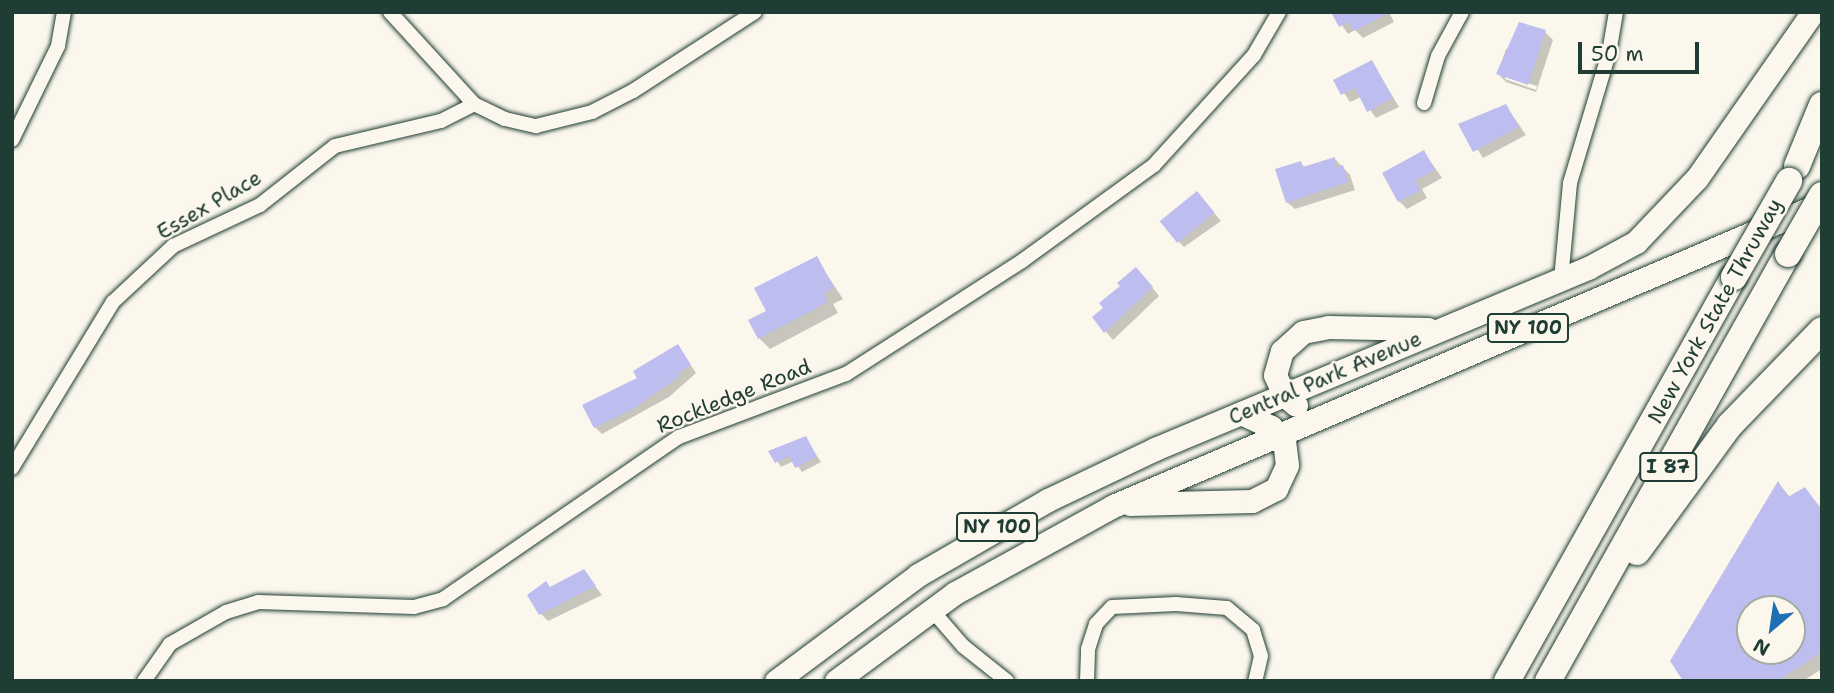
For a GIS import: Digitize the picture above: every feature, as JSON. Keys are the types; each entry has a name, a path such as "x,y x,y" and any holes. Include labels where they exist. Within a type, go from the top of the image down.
{"highway":[{"path":"1793,174 1822,105"},
{"name":"New York State Thruway","path":"1507,681 1822,126"},
{"name":"New York State Thruway","path":"1548,681 1822,195"},
{"path":"1548,681 1712,447 1775,374 1822,330"}],"main road":[{"name":"Central Park Avenue","path":"776,681 895,591 995,528 1110,469 1613,256 1657,224 1697,178 1806,19"},
{"name":"Central Park Avenue","path":"836,681 931,609 1017,556 1113,506 1822,203"},
{"path":"1328,414 1304,410 1284,395 1275,375 1278,359 1287,344 1303,331 1328,327 1404,331 1452,325"},
{"path":"1113,506 1262,499 1276,489 1285,475 1288,455 1280,435 1241,413"}],"street":[{"path":"12,140 58,46 64,12"},
{"path":"390,12 474,104 505,119 536,126 592,112 755,12"},
{"name":"Rockledge Road","path":"145,681 170,644 226,612 258,602 298,600 414,607 443,599 679,436 846,373 1022,261 1154,165 1254,55 1279,12"},
{"path":"1424,103 1438,56 1462,12"},
{"path":"1561,280 1573,170 1609,53 1616,12"},
{"name":"Essex Place","path":"12,468 113,302 173,246 260,205 335,146 441,121 474,104"},
{"path":"1087,681 1088,649 1096,624 1112,607 1176,604 1227,608 1253,630 1261,656 1255,681"},
{"path":"931,609 963,646 1007,681"}],"building":[{"path":"1331,12 1391,12 1354,31 1349,22 1339,27"},
{"path":"1519,22 1546,30 1528,85 1496,74"},
{"path":"1372,60 1393,98 1367,112 1355,88 1341,95 1333,80"},
{"path":"1506,104 1519,127 1473,152 1458,124"},
{"path":"1424,150 1435,170 1415,181 1421,190 1398,202 1382,173"},
{"path":"1335,157 1336,168 1343,165 1348,182 1286,203 1275,169 1301,161 1303,167"},
{"path":"1197,191 1215,213 1177,243 1160,221"},
{"path":"817,256 834,288 824,294 828,302 758,339 748,320 766,311 754,288"},
{"path":"1136,267 1153,287 1104,333 1092,317 1103,308 1099,303 1120,286 1117,283"},
{"path":"678,344 691,365 678,373 680,376 633,409 594,428 582,405 637,378 633,371"},
{"path":"806,436 817,457 795,468 789,456 775,463 768,451"},
{"path":"1778,481 1788,497 1805,487 1822,511 1822,652 1806,662 1806,595 1736,595 1736,665 1802,665 1777,681 1683,681 1670,661"},
{"path":"584,569 596,586 539,615 527,595 546,581 550,587"}]}
